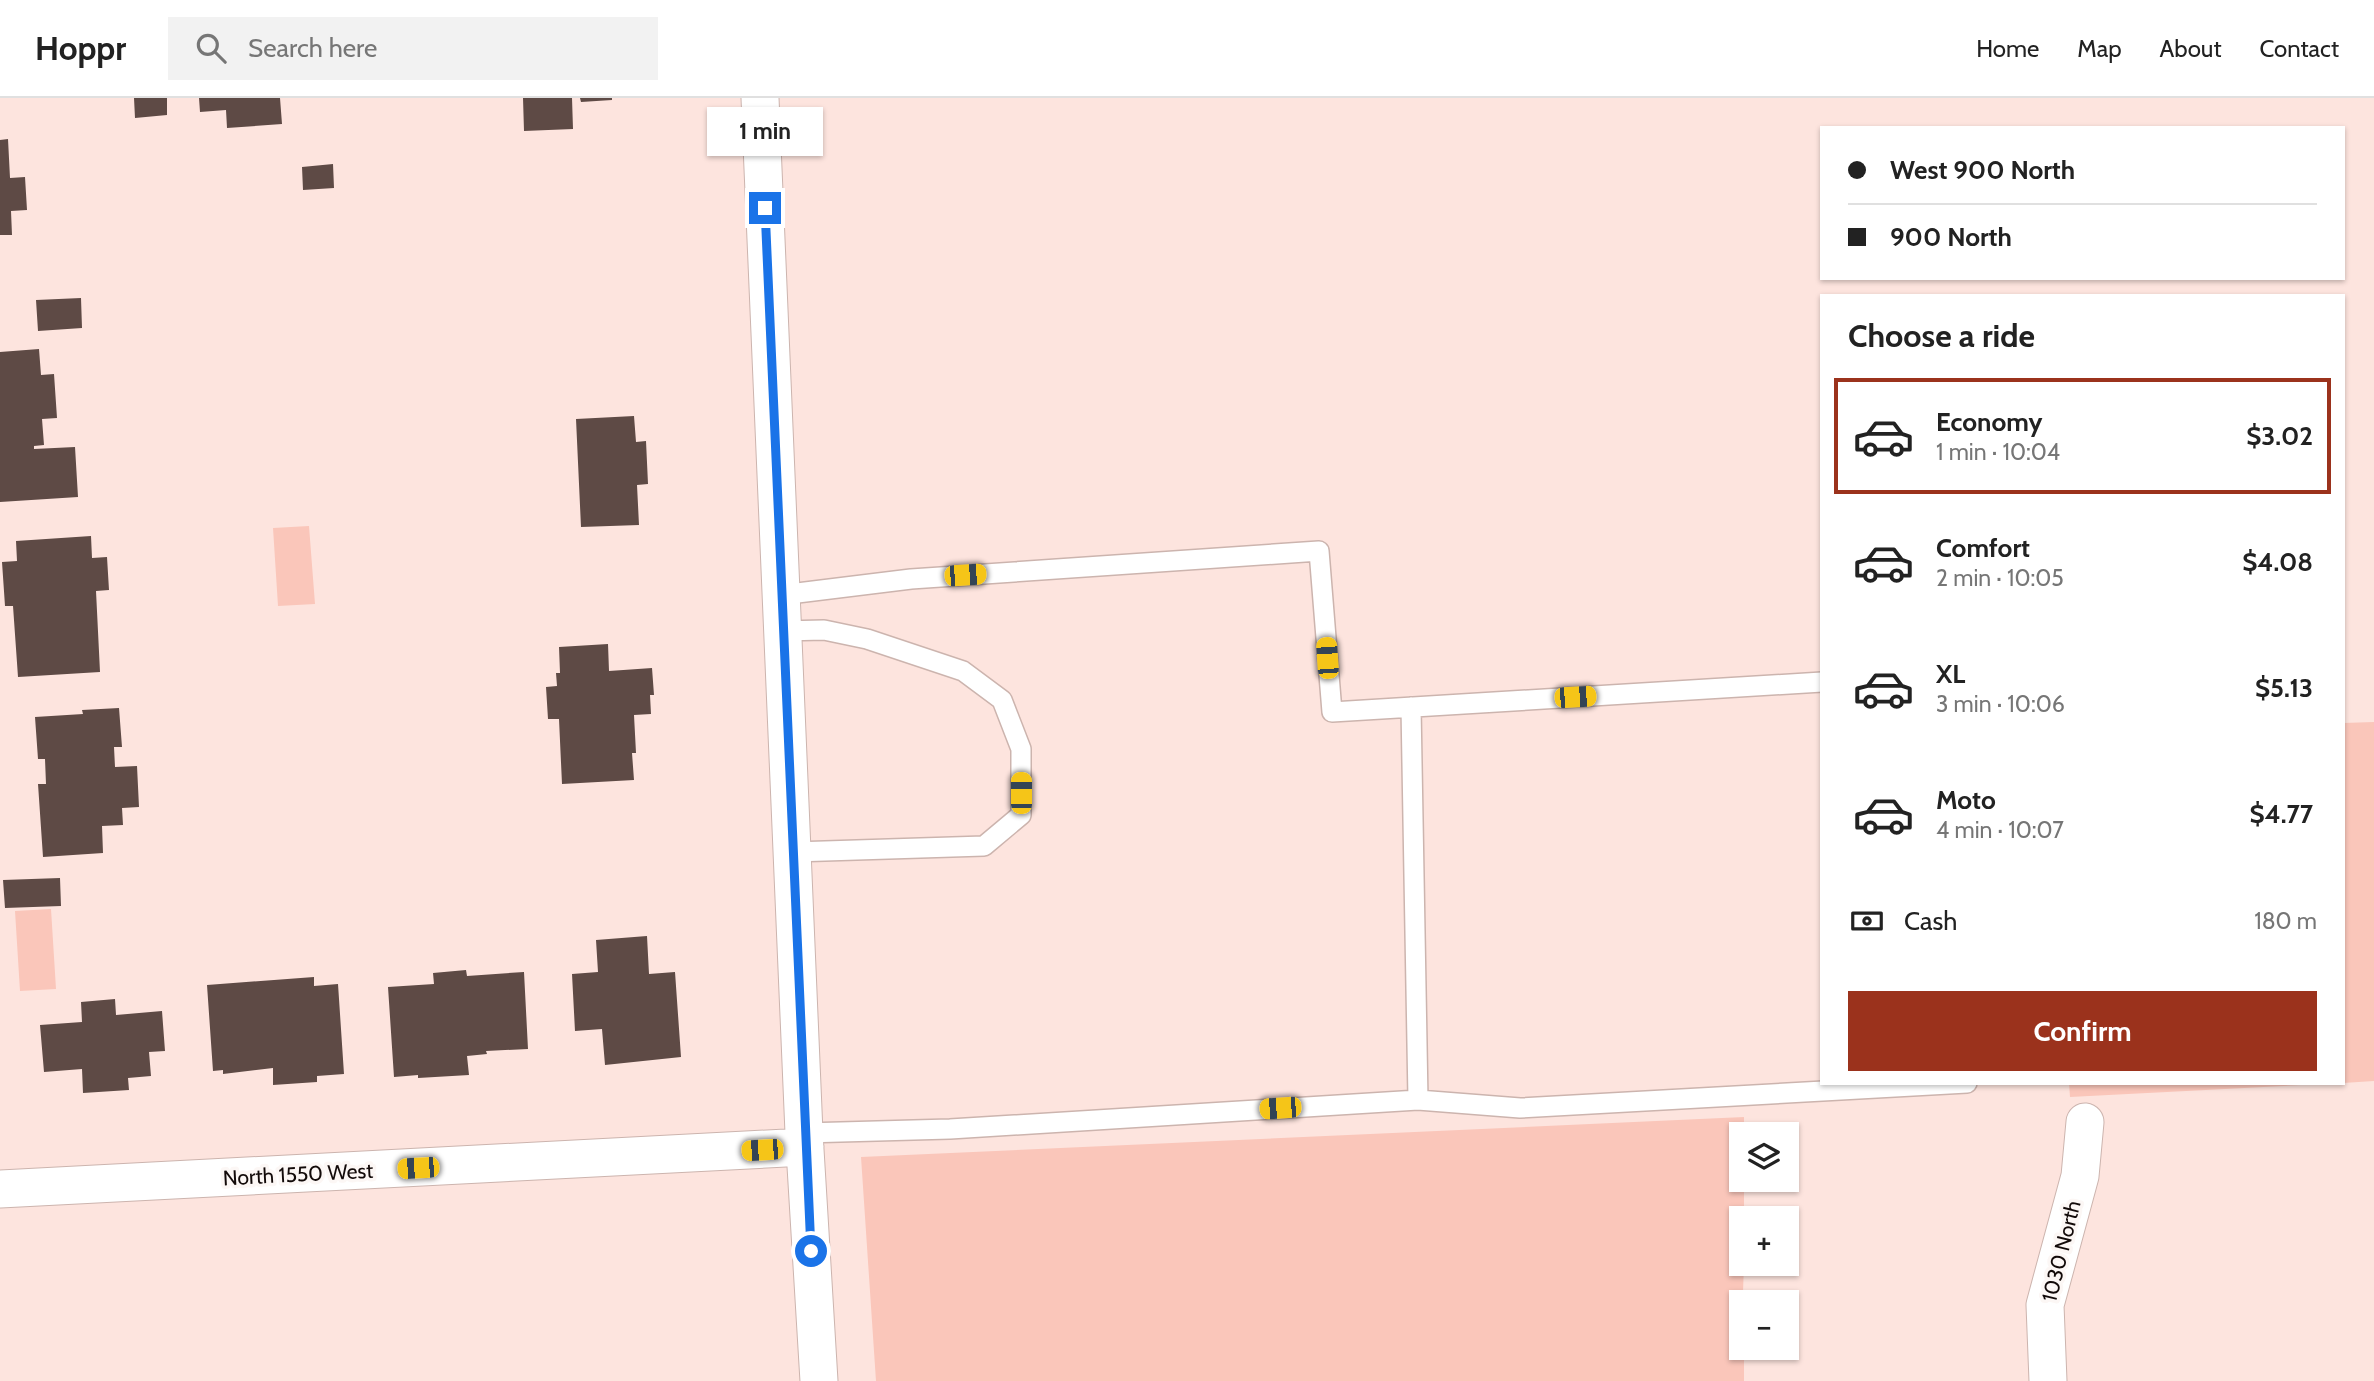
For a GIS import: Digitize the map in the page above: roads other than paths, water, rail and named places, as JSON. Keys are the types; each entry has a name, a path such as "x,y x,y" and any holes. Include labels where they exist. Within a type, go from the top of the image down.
{"street":[{"path":"760,98 804,1140 819,1381"},
{"name":"1030 North","path":"2048,1381 2045,1305 2080,1176 2085,1122"},
{"name":"North 1550 West","path":"0,1189 804,1140"}],"lane":[{"path":"782,613 911,579 1319,551 1332,712 1820,682"},
{"path":"782,613 824,630 867,639 963,671 1002,700 1021,748 1021,815 984,846 793,852"},
{"path":"1411,707 1418,1100"},
{"path":"804,1140 1418,1100 1520,1108 1931,1085"}]}
